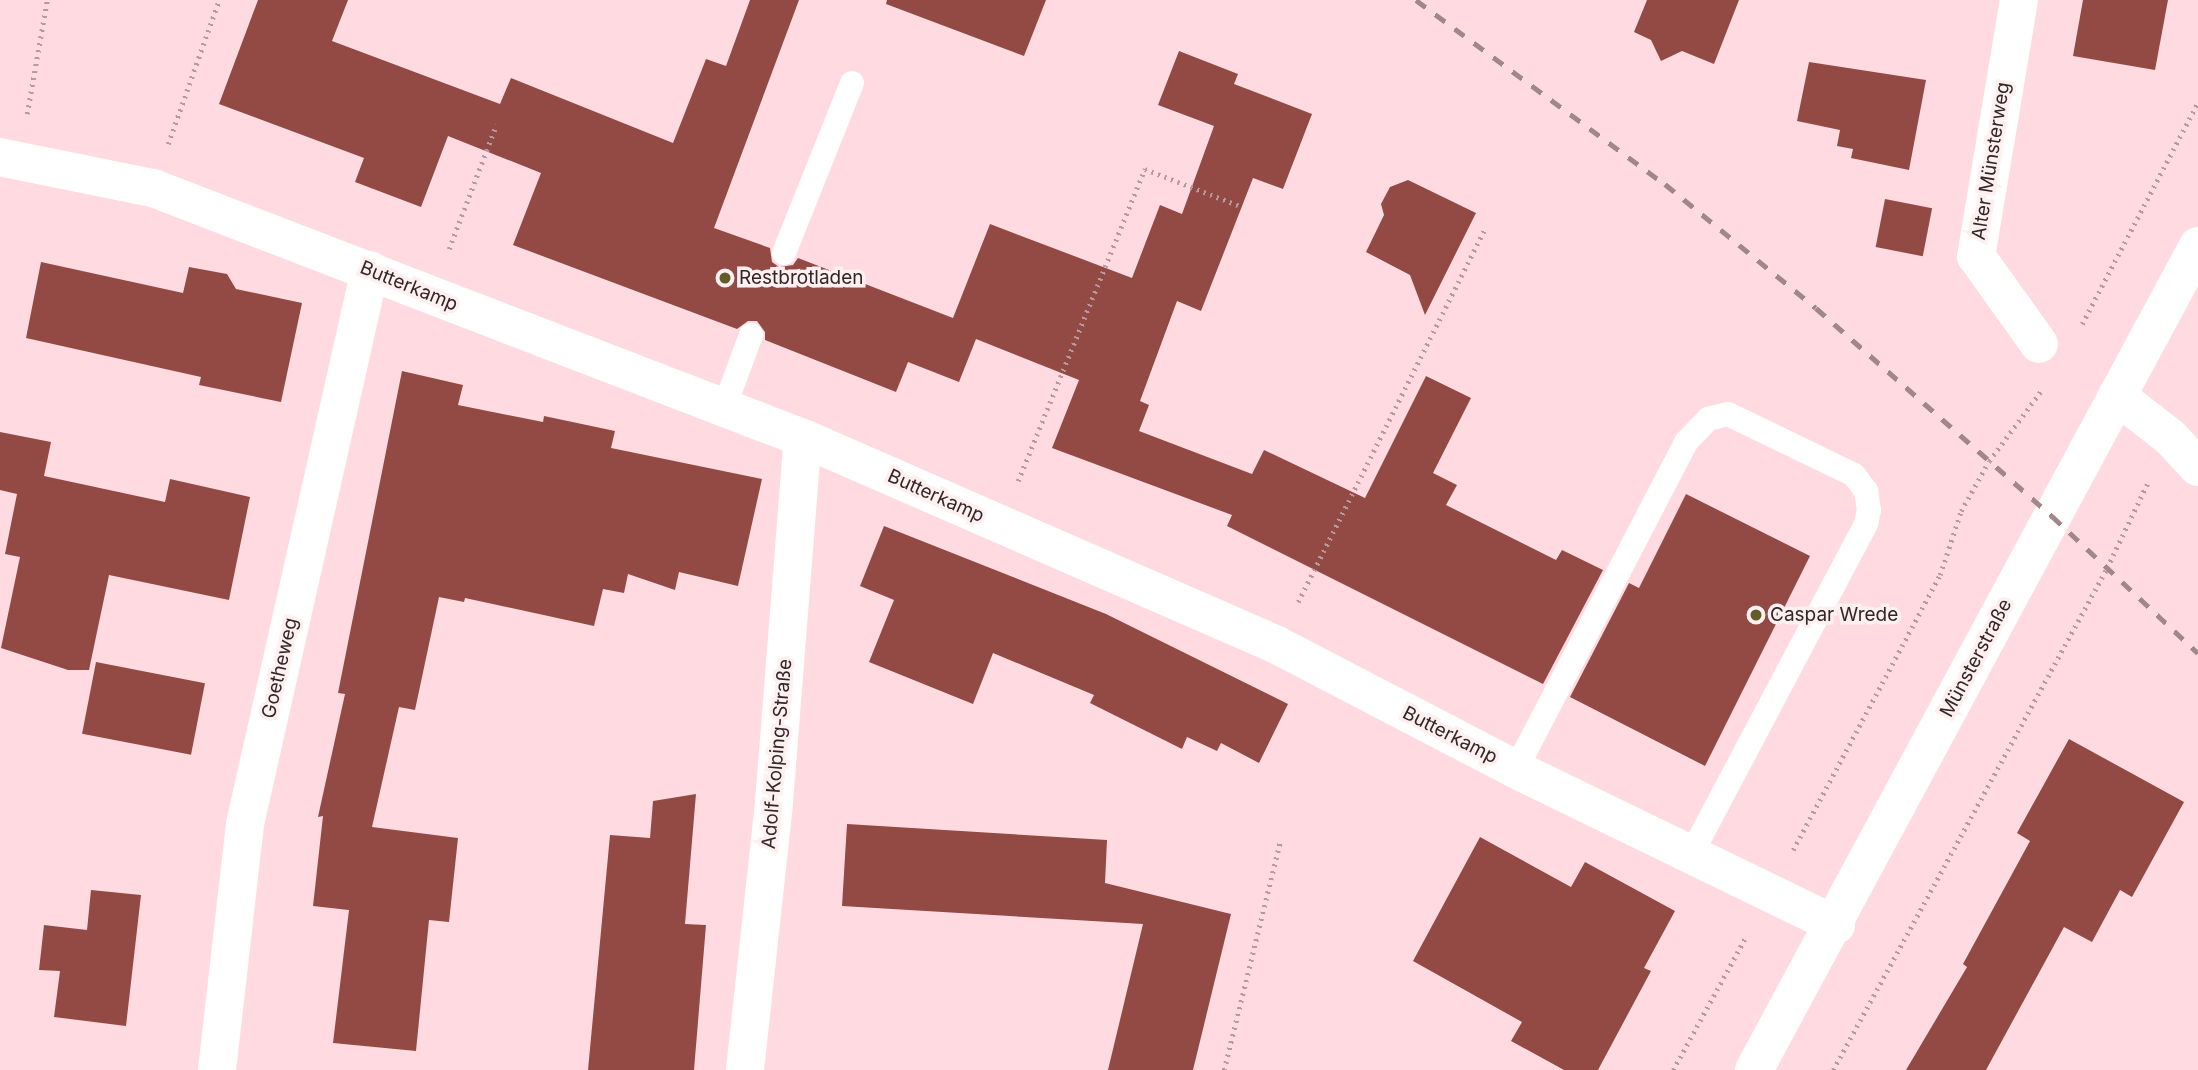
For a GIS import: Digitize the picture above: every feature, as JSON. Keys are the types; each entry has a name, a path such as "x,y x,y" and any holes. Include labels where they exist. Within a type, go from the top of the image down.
{"street":[{"name":"Alter Münsterweg","path":"2019,0 1976,256 2039,344"},
{"name":"Butterkamp","path":"10,159 153,188 803,438 1277,645 1516,769 1692,852 1836,925"},
{"name":"Münsterstraße","path":"1754,1070 1836,925 2198,246"},
{"name":"Goetheweg","path":"217,1070 245,824 370,270"},
{"path":"2117,396 2169,437 2198,467"},
{"name":"Adolf-Kolping-Straße","path":"746,1070 774,803 803,438"}],"lane":[{"path":"784,253 852,83"},
{"path":"723,408 751,335"},
{"path":"1516,769 1686,442 1708,419 1728,414 1739,419 1854,475 1866,491 1869,510 1866,524 1692,852"}],"path":[{"path":"10,159 47,0"},
{"path":"153,188 219,0"},
{"path":"2077,334 2198,102"},
{"path":"432,296 496,125"},
{"path":"1001,524 1145,169 1240,206"},
{"path":"1277,645 1486,227"},
{"path":"1673,1070 1940,575 1961,512 2010,430 2050,381"},
{"path":"1833,1070 2107,568 2169,437"},
{"path":"1224,1070 1280,842"}],"building":[{"path":"258,0 348,0 332,41 500,104 511,78 673,143 706,59 726,66 750,0 799,0 714,228 770,248 772,262 779,267 793,265 798,258 953,318 990,224 1132,278 1160,205 1182,214 1214,126 1158,105 1179,51 1238,74 1234,84 1312,114 1283,189 1253,178 1201,311 1177,301 1140,401 1149,405 1139,431 1252,474 1264,450 1365,498 1426,376 1471,398 1433,473 1457,485 1446,505 1556,560 1562,550 1603,570 1543,684 1227,526 1232,515 1052,448 1079,380 976,339 959,382 908,362 896,392 765,340 765,332 757,321 748,321 737,329 513,245 541,173 448,136 421,207 355,182 364,158 219,104"},
{"path":"887,0 1046,0 1024,56 886,4"},
{"path":"1647,0 1739,0 1714,64 1682,51 1661,61 1651,40 1634,32"},
{"path":"2083,0 2168,0 2155,70 2073,56"},
{"path":"1809,62 1926,80 1909,170 1851,158 1853,149 1837,146 1840,130 1797,121"},
{"path":"1408,180 1476,213 1425,315 1410,275 1366,252 1384,215 1381,204 1390,187"},
{"path":"1885,199 1932,208 1923,256 1876,247"},
{"path":"41,262 183,293 189,267 227,274 236,289 302,303 281,402 199,385 201,377 26,338"},
{"path":"402,371 463,385 458,405 543,422 544,416 615,431 611,448 762,479 738,586 679,572 675,590 628,574 624,593 603,589 594,626 465,598 464,602 439,597 415,710 399,707 372,827 458,838 449,922 429,920 416,1051 333,1043 349,910 313,906 323,816 318,817 345,694 338,693"},
{"path":"0,432 51,442 44,476 165,502 170,479 250,497 229,600 109,575 89,670 68,670 1,648 20,557 5,554 17,494 0,490"},
{"path":"1686,494 1810,556 1705,766 1570,697 1629,583 1639,588"},
{"path":"884,526 1106,614 1288,704 1259,763 1221,743 1217,751 1187,737 1182,749 1090,703 1094,695 993,653 973,704 869,662 894,600 860,586"},
{"path":"96,662 205,683 191,755 82,734"},
{"path":"2069,739 2184,802 2132,897 2120,890 2092,942 2064,927 1986,1070 1906,1070 1967,967 1963,964 2030,841 2017,833"},
{"path":"696,794 685,924 706,925 694,1070 588,1070 610,835 650,838 653,801"},
{"path":"847,824 1107,840 1105,883 1231,914 1193,1070 1108,1070 1143,924 842,906"},
{"path":"1480,837 1571,887 1585,862 1675,911 1644,968 1651,971 1598,1070 1564,1070 1511,1041 1522,1022 1413,961"},
{"path":"91,890 141,895 126,1026 54,1017 60,971 39,970 44,925 87,930"}],"railway":[{"path":"1416,0 1665,184 1816,308 2052,516 2198,653"}],"place":[{"name":"Restbrotladen","path":"725,278"},
{"name":"Caspar Wrede","path":"1756,615"}]}
